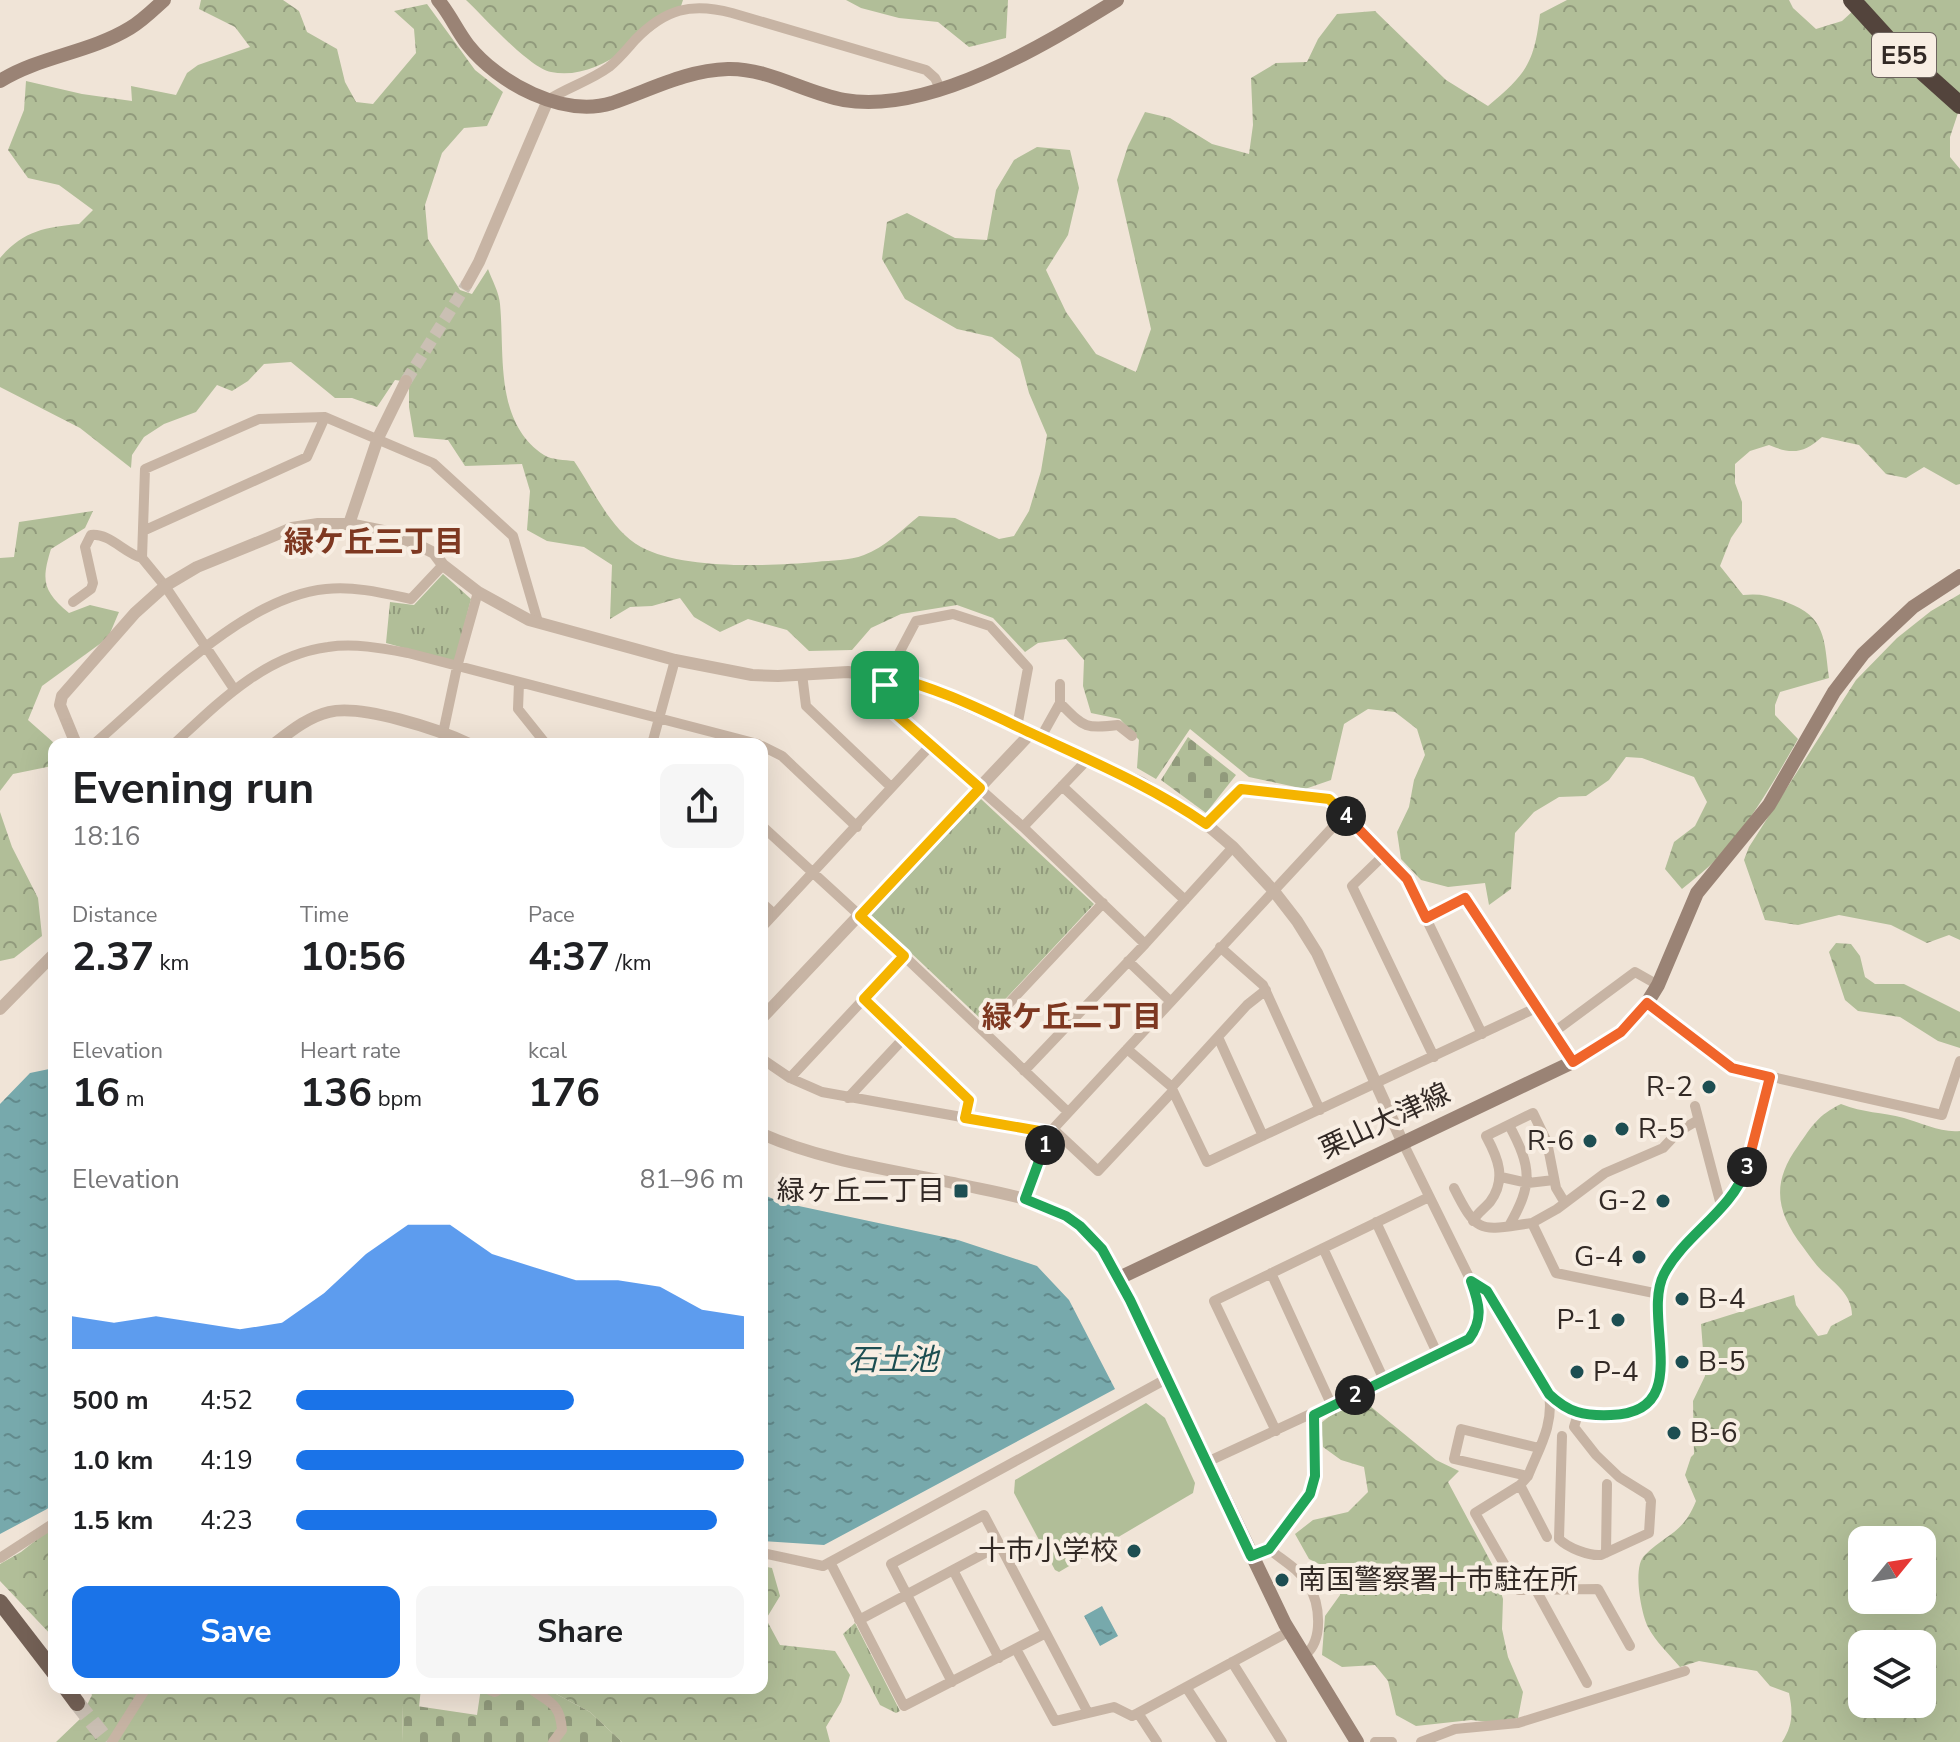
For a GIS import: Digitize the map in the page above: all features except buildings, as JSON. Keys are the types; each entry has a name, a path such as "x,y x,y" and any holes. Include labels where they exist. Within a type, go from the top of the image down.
{"highway":[{"name":"E55","path":"1852,0 1893,45 1960,105"}],"main road":[{"path":"0,81 35,62 121,33 133,27 164,0"},
{"path":"438,0 467,44 486,66 507,82 548,100 585,106 608,104 694,73 729,69 759,73 844,100 886,103 919,96 999,66 1051,41 1117,0"},
{"name":"栗山大津線","path":"1119,1278 1573,1062 1621,1032 1647,1003 1658,985 1697,893 1769,805 1834,692 1863,654 1913,607 1960,576"},
{"path":"1119,1278 1251,1556 1290,1631 1357,1742"},
{"path":"0,1602 48,1664"},
{"path":"70,1694 77,1703"}],"street":[{"path":"467,284 548,100 612,65 648,26 683,9 699,6 724,11 926,70 940,88"},
{"path":"349,524 378,438 406,381"},
{"path":"143,531 307,457 325,417"},
{"path":"142,558 145,469 259,419 325,417 433,463 513,536 538,622"},
{"path":"74,738 60,705 62,696 135,613 165,586 197,567 292,528 349,524 383,531 434,553 443,565 478,592 501,607 538,622 675,660 752,675 848,672 911,681 1142,783 1206,824 1233,847 1297,921 1317,953 1402,1141 1471,1281 1480,1312 1477,1328 1464,1343 1207,1462"},
{"path":"73,602 91,589 93,583 85,547 91,535 99,535 142,558 165,586 234,689"},
{"path":"101,738 206,647 242,620 285,598 326,589 367,589 411,599 443,565"},
{"path":"443,733 478,592"},
{"path":"1017,727 1028,668 990,626 953,614 916,621 887,676 883,703 1023,827 1145,944"},
{"path":"181,738 234,689 281,660 328,646 368,646 408,653 732,738"},
{"path":"654,738 675,660"},
{"path":"802,674 806,706 891,787"},
{"path":"519,683 518,709 541,738"},
{"path":"768,1012 980,788 1036,735 1060,703 1060,684"},
{"path":"1060,703 1081,724 1092,728 1118,725 1132,736"},
{"path":"282,738 320,714 343,709 371,713 455,738"},
{"path":"768,920 931,745"},
{"path":"768,750 790,763 857,827"},
{"path":"1023,827 1088,759"},
{"path":"1062,786 1185,900"},
{"path":"1206,824 1241,789 1329,799 1407,879 1482,1034"},
{"path":"1025,1199 1052,1131 1345,814"},
{"path":"768,832 1068,1112"},
{"path":"1024,1071 1233,847"},
{"path":"1384,855 1352,886 1434,1057"},
{"path":"1426,918 1465,898 1573,1062"},
{"path":"983,1031 1103,903"},
{"path":"768,908 774,914"},
{"path":"1220,947 1266,990 1320,1110"},
{"path":"790,1078 904,956"},
{"path":"0,1009 48,960"},
{"path":"1128,961 1170,1001"},
{"path":"1554,1032 1635,972 1658,985"},
{"path":"768,1063 790,1078 822,1092 1052,1131 1098,1171 1247,1005 1266,990"},
{"path":"864,999 969,1100 965,1118"},
{"path":"1647,1003 1732,1068 1942,1115 1960,1061"},
{"path":"1127,1049 1172,1089 1207,1162 1538,1007"},
{"path":"1218,1037 1263,1136"},
{"path":"848,1098 904,1038"},
{"path":"1471,1281 1487,1291 1549,1394 1562,1407 1578,1414 1619,1415 1633,1412 1652,1396 1661,1373 1659,1294 1662,1278 1671,1263 1722,1209 1744,1175 1754,1147 1770,1077"},
{"path":"1695,1106 1722,1209"},
{"path":"1473,1221 1492,1199 1501,1177 1500,1167 1486,1136 1533,1113 1547,1142 1554,1180 1565,1203"},
{"path":"1454,1188 1473,1221 1486,1229 1532,1223 1605,1173 1663,1148 1678,1132 1698,1120"},
{"path":"1509,1125 1524,1158 1528,1183 1509,1226"},
{"path":"768,1136 833,1158 1025,1199 1052,1208 1080,1226 1102,1249 1119,1278"},
{"path":"1501,1177 1528,1183 1554,1180"},
{"path":"1276,1431 1214,1301 1429,1197"},
{"path":"1376,1222 1438,1355"},
{"path":"1532,1223 1556,1273 1659,1294"},
{"path":"1323,1248 1384,1380"},
{"path":"1271,1273 1332,1406"},
{"path":"768,1554 823,1566 1168,1378"},
{"path":"1549,1394 1551,1407 1547,1436 1528,1476 1520,1485 1475,1513 1519,1590 1598,1589 1630,1646"},
{"path":"1562,1436 1559,1539 1563,1544 1594,1556 1649,1533 1651,1501 1648,1495 1619,1477 1596,1455 1574,1427 1578,1414"},
{"path":"1251,1556 1269,1549 1305,1503 1313,1485 1314,1415"},
{"path":"1528,1476 1454,1459 1461,1429 1539,1448"},
{"path":"1606,1553 1607,1484"},
{"path":"1520,1485 1547,1537"},
{"path":"952,1682 891,1564 984,1515 1088,1713"},
{"path":"0,1558 48,1527"},
{"path":"859,1620 1000,1545"},
{"path":"1269,1549 1298,1572 1314,1598 1317,1638 1305,1655"},
{"path":"830,1562 904,1706 1046,1633"},
{"path":"953,1570 999,1658"},
{"path":"1536,1590 1587,1683"},
{"path":"1016,1649 1055,1721 1114,1707 1132,1716 1290,1631"},
{"path":"1232,1662 1282,1742"},
{"path":"1421,1742 1455,1729 1518,1723 1685,1671"},
{"path":"1186,1687 1222,1742"},
{"path":"112,1742 142,1694"},
{"path":"539,1694 556,1706 561,1715 562,1730 553,1742"},
{"path":"1138,1713 1157,1742"},
{"path":"1375,1742 1392,1742"}],"green space":[{"path":"201,0 283,0 299,11 307,32 337,49 345,82 356,102 373,104 416,53 414,29 394,11 427,4 475,70 503,92 487,126 464,128 442,153 425,205 428,239 460,290 472,294 488,269 499,300 505,386 517,425 528,441 544,455 574,461 611,520 641,547 680,560 727,565 774,565 858,557 886,543 919,516 955,518 999,539 1014,536 1029,511 1041,471 1047,435 1029,393 1020,359 992,337 957,329 905,299 882,259 887,222 907,213 955,238 987,240 996,190 1014,160 1037,147 1070,150 1079,188 1068,235 1046,270 1066,312 1096,354 1136,372 1151,329 1117,180 1128,146 1145,112 1170,118 1212,144 1249,154 1253,125 1251,78 1276,63 1307,62 1318,39 1337,14 1375,11 1446,80 1488,106 1526,67 1535,45 1540,14 1567,0 1789,0 1793,8 1816,29 1842,21 1865,0 1960,0 1960,107 1950,137 1950,157 1960,169 1960,484 1956,485 1924,467 1906,478 1886,474 1859,445 1822,437 1797,451 1769,445 1750,451 1735,464 1742,522 1731,538 1720,566 1743,595 1775,598 1809,615 1824,641 1829,678 1780,692 1775,705 1775,715 1798,739 1742,828 1716,860 1682,889 1665,869 1674,842 1695,826 1707,802 1694,777 1642,758 1626,757 1609,780 1586,796 1559,797 1534,812 1515,833 1511,889 1489,905 1485,883 1448,887 1421,880 1401,859 1397,832 1409,807 1414,780 1425,755 1417,729 1395,712 1368,709 1344,724 1331,780 1305,789 1249,777 1190,729 1156,779 1137,768 1139,740 1120,719 1091,713 1083,686 1084,660 1066,639 1038,643 1025,652 993,618 957,605 901,614 871,628 852,650 809,651 787,630 748,619 720,632 694,617 680,598 652,606 630,607 610,619 612,565 584,547 547,541 527,530 530,491 522,464 465,466 448,440 414,437 409,382 395,380 377,407 352,398 335,398 291,362 264,364 248,381 232,391 217,385 196,412 164,424 144,437 132,455 131,468 80,428 0,387 0,258 26,236 45,229 79,224 93,210 59,185 28,178 8,150 24,110 26,81 132,101 131,86 176,95 187,73 198,65 250,47 235,27 199,9"},
{"path":"466,0 683,0 680,9 620,54 586,70 569,73 551,72 531,61"},
{"path":"846,0 1008,0 1006,38 969,47 938,22 899,18 861,8"},
{"path":"93,511 85,528 51,549 46,585 69,613 90,605 119,612 108,638 42,686 28,720 48,738 48,767 13,774 0,791 0,558 14,557 19,522"},
{"path":"443,574 471,599 455,662 386,643 390,602 414,605"},
{"path":"1960,594 1960,940 1949,935 1927,943 1891,925 1839,915 1798,925 1765,920 1744,860 1749,847 1856,680 1897,638 1931,611"},
{"path":"1188,737 1236,775 1206,813 1161,780"},
{"path":"981,799 1094,904 984,1022 871,915"},
{"path":"0,812 12,847 38,898 42,936 14,958 0,961"},
{"path":"1836,943 1851,944 1860,956 1865,977 1875,984 1904,984 1960,1012 1960,1048 1938,1041 1900,1017 1858,1011 1845,1000 1829,952"},
{"path":"1841,1104 1939,1129 1960,1131 1960,1742 1782,1742 1791,1718 1789,1693 1770,1686 1757,1671 1699,1661 1680,1667 1659,1643 1645,1620 1638,1579 1641,1561 1680,1527 1696,1501 1685,1475 1694,1454 1693,1401 1705,1376 1701,1324 1794,1295 1796,1305 1818,1336 1827,1334 1831,1326 1852,1315 1846,1295 1817,1265 1794,1234 1780,1197 1789,1160 1821,1117"},
{"path":"1146,1403 1165,1418 1195,1483 1193,1493 1059,1572 1055,1570 1014,1493 1015,1480"},
{"path":"1370,1406 1436,1460 1459,1471 1448,1482 1493,1566 1503,1599 1502,1629 1508,1657 1523,1692 1518,1718 1497,1723 1471,1720 1416,1726 1396,1715 1388,1681 1375,1665 1342,1667 1322,1655 1325,1616 1340,1595 1339,1574 1309,1559 1295,1534 1313,1520 1348,1512 1368,1492 1364,1467 1341,1460 1323,1447 1321,1423 1339,1409"},
{"path":"48,1531 48,1632 0,1581 0,1564"},
{"path":"768,1567 772,1568 780,1596 768,1616"},
{"path":"768,1623 780,1645 835,1651 850,1675 841,1702 826,1727 830,1742 622,1742 590,1712 556,1694 768,1694"},
{"path":"855,1623 900,1711 896,1713 880,1705 843,1634"},
{"path":"420,1694 419,1707 403,1705 402,1742 56,1742 80,1719 92,1695"},
{"path":"480,1694 556,1694 590,1712 622,1742 402,1742 403,1704 477,1715"}],"water":[{"path":"48,1069 48,1508 0,1534 0,1104 30,1073"},
{"name":"石土池","path":"768,1197 780,1202 958,1240 1037,1266 1069,1300 1115,1389 824,1545 768,1541"},
{"path":"1102,1606 1118,1636 1100,1646 1084,1616"}],"tunnel":[{"path":"406,381 467,284"},
{"path":"77,1703 108,1742"}],"place":[{"name":"R-2","path":"1709,1087"},
{"name":"R-5","path":"1622,1129"},
{"name":"R-6","path":"1590,1141"},
{"name":"緑ヶ丘二丁目","path":"961,1191"},
{"name":"G-2","path":"1663,1201"},
{"name":"G-4","path":"1639,1257"},
{"name":"B-4","path":"1682,1299"},
{"name":"P-1","path":"1618,1320"},
{"name":"B-5","path":"1682,1362"},
{"name":"P-4","path":"1577,1372"},
{"name":"B-6","path":"1674,1433"},
{"name":"十市小学校","path":"1134,1551"},
{"name":"南国警察署十市駐在所","path":"1282,1580"}],"district":[{"name":"緑ケ丘三丁目","path":"374,542"},
{"name":"緑ケ丘二丁目","path":"1072,1017"}],"route":[{"path":"887,676 911,681 947,695 1142,783 1206,824 1241,789 1329,799 1407,879 1426,918 1465,898 1573,1062 1621,1032 1647,1003 1732,1068 1770,1077 1754,1147 1740,1183 1722,1209 1671,1263 1662,1278 1659,1294 1661,1373 1650,1399 1637,1410 1619,1415 1584,1415 1562,1407 1549,1394 1487,1291 1471,1281 1480,1312 1477,1328 1469,1339 1314,1415 1315,1476 1310,1494 1269,1549 1251,1556 1168,1378 1102,1249 1066,1216 1025,1199 1051,1133 965,1118 969,1100 864,999 904,956 860,916 980,788 883,703 885,685 887,676"}]}
